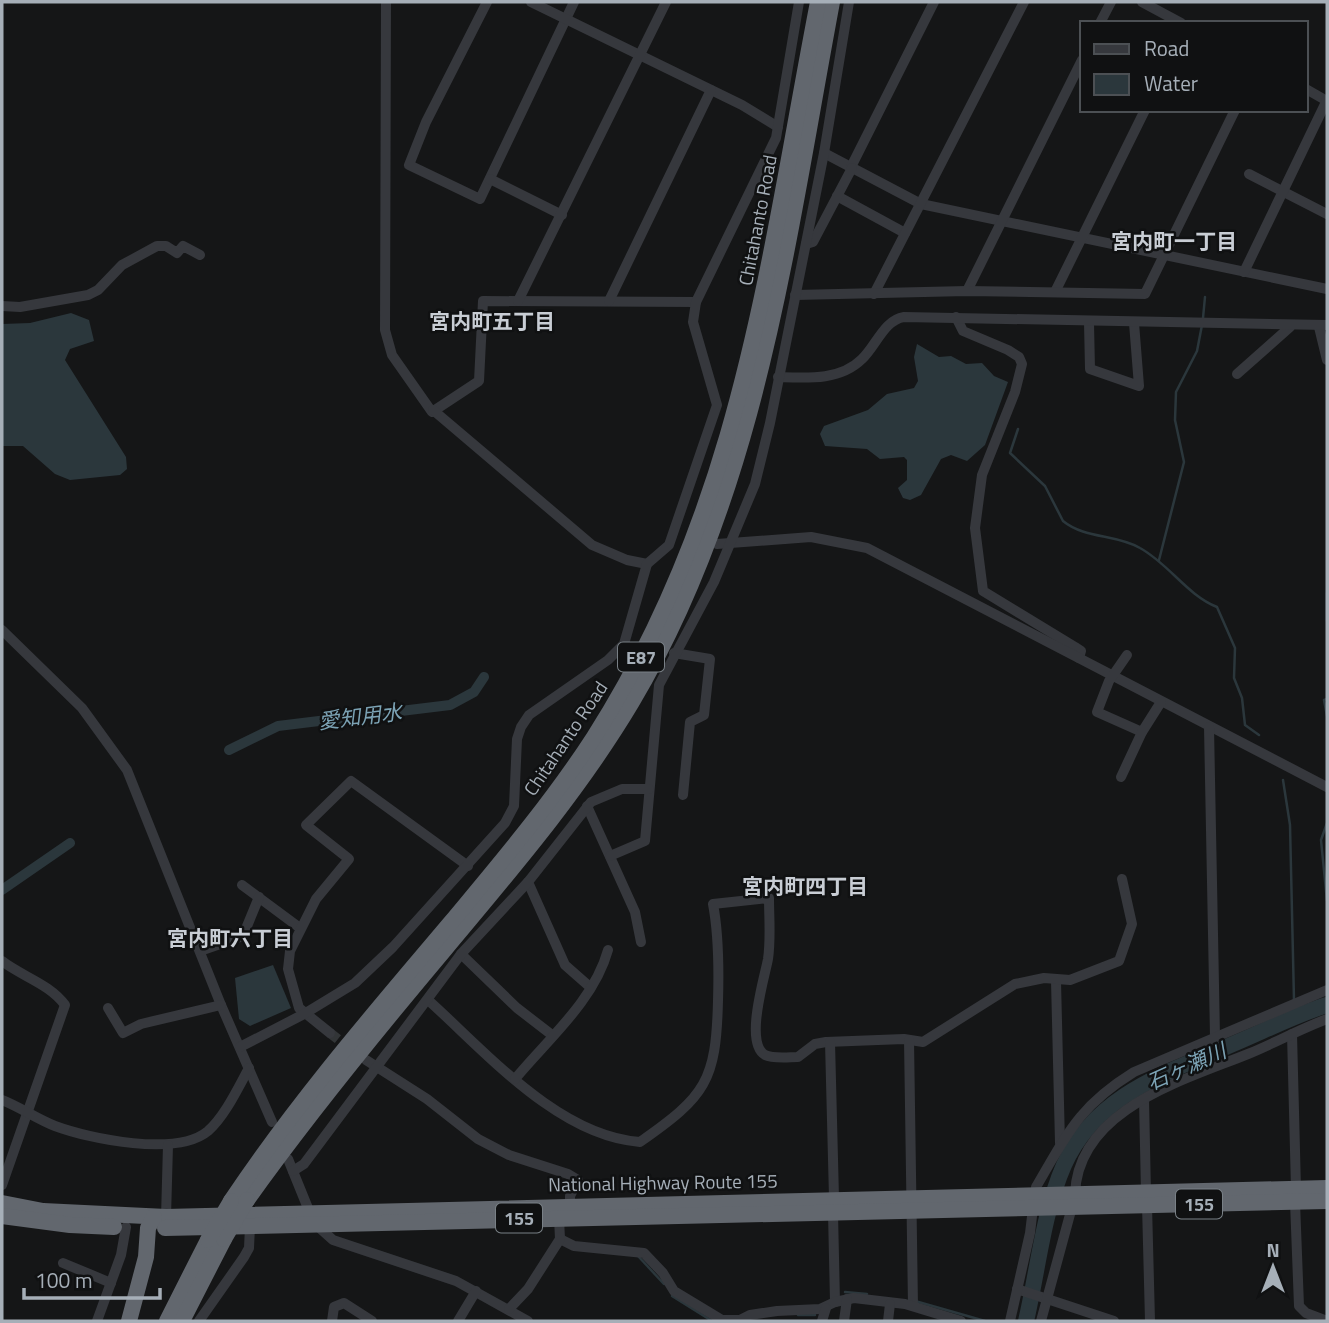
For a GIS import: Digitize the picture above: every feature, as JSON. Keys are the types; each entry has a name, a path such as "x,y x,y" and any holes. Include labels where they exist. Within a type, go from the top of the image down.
{"highway":[{"name":"Chitahanto Road","path":"167,1321 239,1200 352,1039 508,854 561,785 614,705 650,640 697,534 722,461 752,353 818,2"},
{"name":"Chitahanto Road","path":"239,1200 573,792 633,699 663,645 714,527 756,393 785,258 832,2"},
{"name":"National Highway Route 155","path":"2,1216 70,1225 126,1227 156,1222 312,1218 570,1205 1072,1201 1296,1195 1327,1188"},
{"name":"National Highway Route 155","path":"1296,1195 1327,1201"},
{"name":"National Highway Route 155","path":"2,1203 43,1211 156,1222 250,1226 312,1218 559,1218 833,1205"},
{"path":"129,1321 156,1222"},
{"path":"136,1321 155,1253 156,1222"},
{"name":"Chitahanto Road","path":"182,1321 216,1239"}],"street":[{"path":"386,2 385,330 392,355 415,392 433,410 592,545 626,560 647,564"},
{"path":"487,2 426,122 408,165 480,199 574,2"},
{"path":"531,2 711,90 778,127"},
{"path":"518,301 666,2"},
{"path":"240,1047 304,1014 355,983 393,947 505,823 514,806 517,739 529,715 608,660 624,644 647,564 668,545 722,410 693,322 696,302 776,138 800,2"},
{"path":"610,856 645,841 659,685 733,541 755,484 770,423 824,153 849,2"},
{"path":"806,244 813,242 934,2"},
{"path":"874,294 1024,2"},
{"path":"1101,21 1111,2"},
{"path":"1142,2 1177,21"},
{"path":"967,291 1080,64"},
{"path":"609,301 711,90"},
{"path":"1244,272 1327,100 1308,90"},
{"path":"1055,292 1144,112"},
{"path":"795,295 967,291 1145,294 1234,112"},
{"path":"824,153 920,204 1324,288 1327,275"},
{"path":"1249,174 1327,214"},
{"path":"490,179 562,215"},
{"path":"837,196 905,233"},
{"path":"2,306 20,307 94,293 122,265 157,246 166,246 177,253 183,246 200,255"},
{"path":"433,410 479,381 483,301 696,302"},
{"path":"956,317 963,331 1008,350 1019,357 1022,364 1015,392 982,475 975,528 983,591 1076,647 1081,651 1079,658"},
{"path":"778,377 823,378 850,368 861,361 890,324 900,318 1323,326 1327,360"},
{"path":"1089,323 1090,369 1139,386 1133,323"},
{"path":"1237,374 1290,327"},
{"path":"758,420 770,423"},
{"path":"718,544 811,537 867,548 1327,787"},
{"path":"668,545 681,547"},
{"path":"2,630 82,708 127,770 220,1005 272,1122"},
{"path":"674,653 710,659 704,715 690,722 684,795"},
{"path":"1127,655 1112,677 1097,712 1142,732"},
{"path":"1121,778 1142,732 1161,702"},
{"path":"1209,727 1215,1037"},
{"path":"330,1033 299,1008 288,969 290,951 300,928 316,900 349,859 306,825 351,781 468,866"},
{"path":"293,1171 304,1164 461,954 528,882 587,806 622,789 649,789"},
{"path":"587,806 635,912 641,942"},
{"path":"428,1000 515,1079 565,1117 621,1141 640,1142 673,1119 699,1091 712,1069 718,1043 719,974 713,904 769,898 767,960 757,999 757,1030 762,1051 766,1055 798,1057 814,1044 928,1040 1015,984 1044,978 1056,981 1088,975 1119,961 1132,924 1122,879"},
{"path":"528,882 565,965 590,987"},
{"path":"242,885 300,928"},
{"path":"200,951 243,936 259,897"},
{"path":"515,1079 590,987 608,950"},
{"path":"461,954 517,1008 552,1035"},
{"path":"2,961 14,971 46,987 65,1005 2,1185"},
{"path":"1056,981 1060,1144"},
{"path":"1010,1321 1037,1201 1037,1187 1060,1144 1080,1115 1116,1083 1134,1072 1327,990"},
{"path":"108,1008 123,1033 141,1024 220,1005"},
{"path":"1041,1321 1085,1155 1093,1143 1120,1115 1144,1099 1327,1019"},
{"path":"1292,1034 1299,1306 1327,1321"},
{"path":"909,1040 913,1306"},
{"path":"822,1321 830,1305 833,1205 830,1042"},
{"path":"366,1060 427,1099 488,1144 509,1155 568,1174 578,1180 570,1196 570,1205"},
{"path":"2,1101 60,1128 98,1137 180,1144 208,1132 249,1068"},
{"path":"1144,1099 1150,1321"},
{"path":"156,1222 169,1145"},
{"path":"288,1159 312,1218 333,1240 420,1267 476,1291 526,1321"},
{"path":"509,1309 528,1289 560,1239 559,1218"},
{"path":"214,1321 201,1319 249,1248 250,1226"},
{"path":"97,1321 111,1283 126,1227"},
{"path":"560,1239 575,1246 644,1253 663,1273 674,1291 722,1320 740,1320 770,1312 830,1305 847,1299 913,1306 935,1317 961,1321"},
{"path":"63,1263 111,1283"},
{"path":"1017,1289 1114,1321"},
{"path":"458,1321 476,1291"},
{"path":"844,1321 847,1299"},
{"path":"332,1321 334,1307 344,1303 372,1321"},
{"path":"887,1321 890,1304"}],"water":[{"path":"71,313 89,320 94,341 70,349 65,360 126,457 127,469 120,475 70,480 55,474 23,446 2,446 2,324 30,323"},
{"path":"917,344 939,357 951,356 966,364 982,363 994,376 1008,382 985,445 967,461 951,455 941,459 921,495 910,500 903,498 898,488 907,480 907,460 904,457 880,459 867,449 825,446 820,434 824,426 868,410 887,394 914,388 918,381 914,357"},
{"path":"273,965 291,1008 250,1026 239,1019 235,978"}],"waterway":[{"path":"1203,318 1205,297"},
{"path":"1159,560 1184,462 1175,420 1176,392 1197,351 1202,325"},
{"path":"1018,429 1010,453 1045,486 1063,521 1081,531 1121,540 1140,548 1160,562 1196,595 1217,607 1235,648 1234,678 1242,698 1245,725 1259,735"},
{"path":"1327,593 1327,621"},
{"name":"愛知用水","path":"229,750 278,726 450,705 474,692 484,677"},
{"path":"1327,699 1324,700 1327,716"},
{"path":"1283,780 1290,825 1294,1000"},
{"path":"1327,823 1321,840 1327,901"},
{"name":"愛知用水","path":"2,890 70,843"},
{"name":"石ヶ瀬川","path":"1026,1321 1046,1222 1057,1183 1078,1141 1095,1120 1114,1103 1159,1076 1327,1005"},
{"path":"1296,1006 1299,1016"},
{"path":"638,1256 664,1284"},
{"path":"845,1292 867,1294"},
{"path":"672,1296 712,1321"},
{"path":"915,1301 985,1321"},
{"path":"798,1315 815,1315"}],"tunnel":[{"path":"330,1033 352,1050"}],"district":[{"name":"宮内町一丁目","path":"1174,241"},
{"name":"宮内町五丁目","path":"492,321"},
{"name":"宮内町四丁目","path":"805,886"},
{"name":"宮内町六丁目","path":"230,938"}]}
